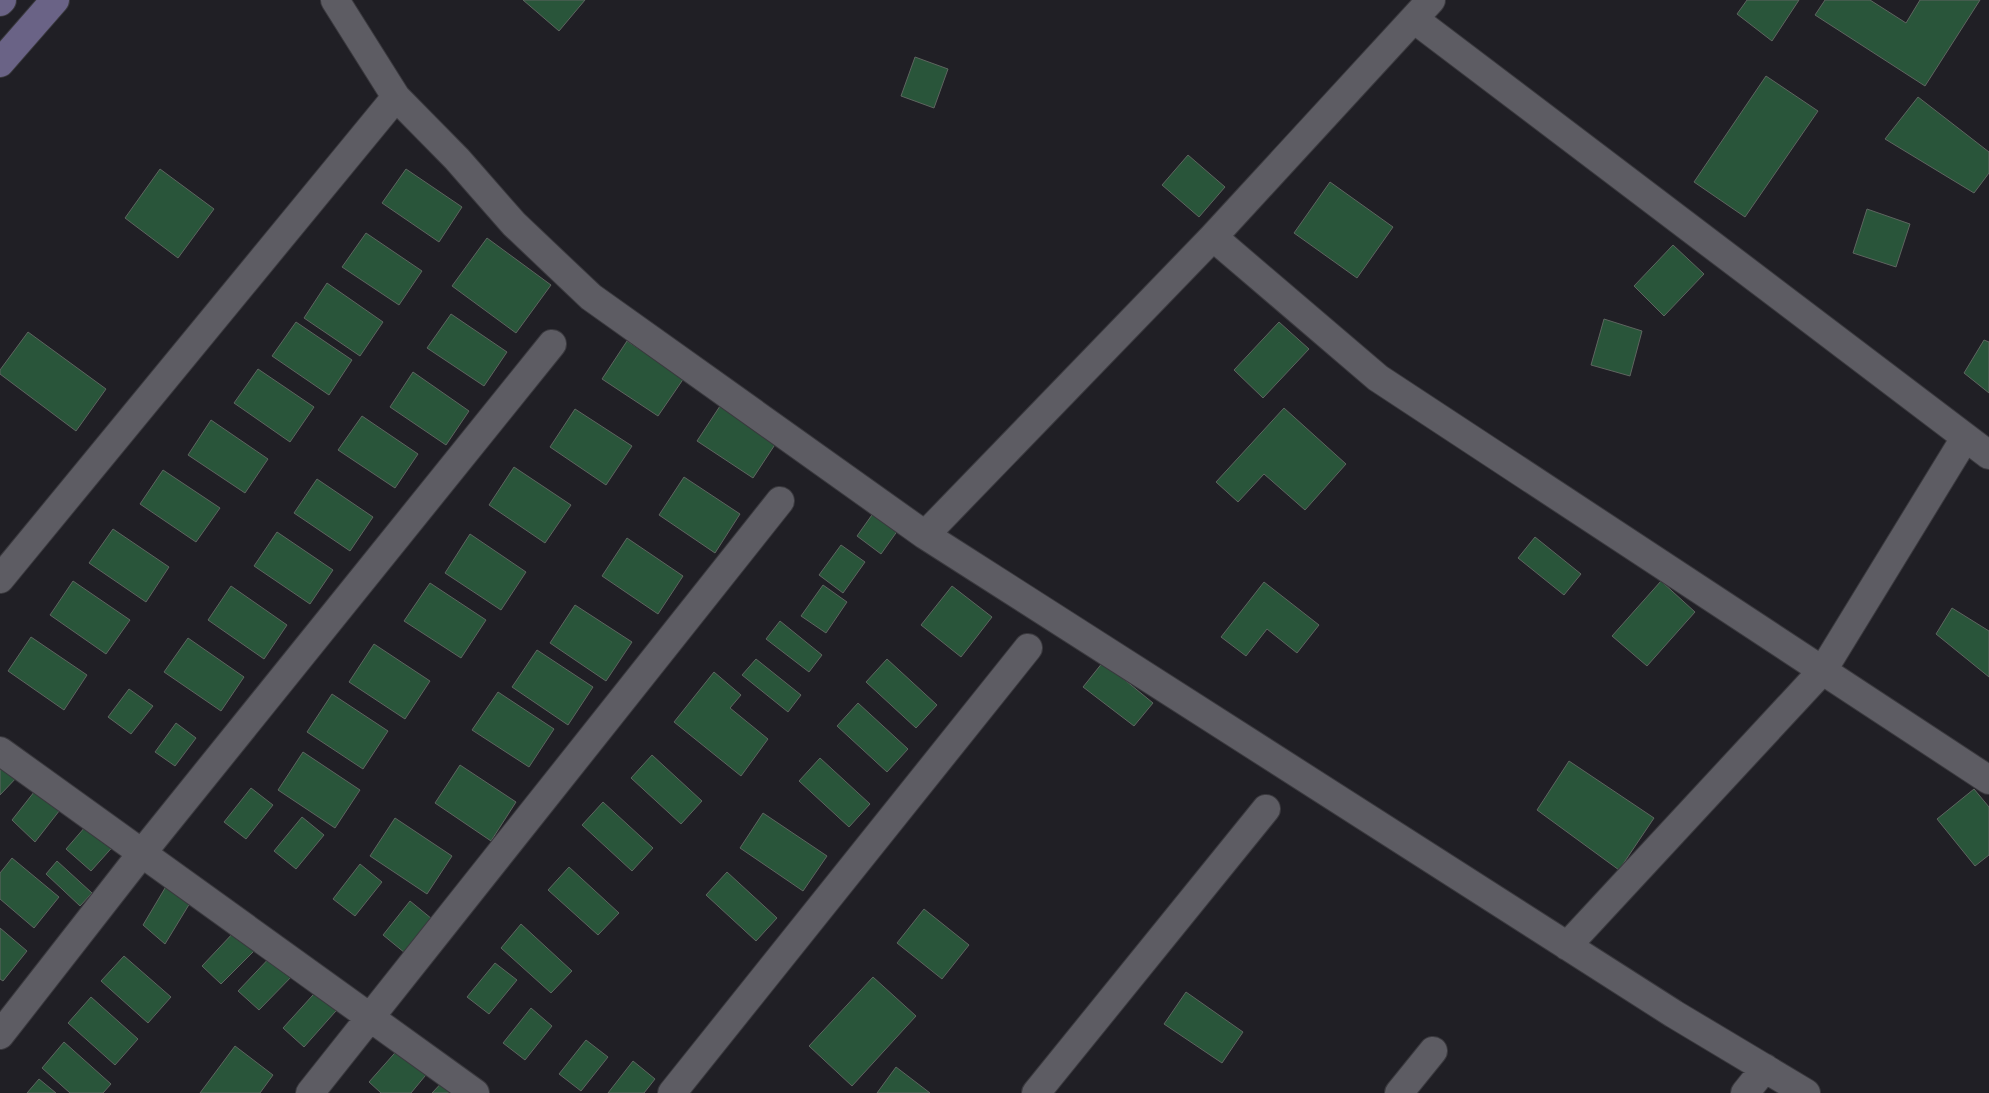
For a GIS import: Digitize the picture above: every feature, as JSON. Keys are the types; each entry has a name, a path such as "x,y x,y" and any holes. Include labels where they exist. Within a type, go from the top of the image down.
{"street":[{"path":"0,63 55,0"},
{"path":"335,0 396,97 457,159 514,224 590,297 925,535 1567,946 1806,1093"},
{"path":"925,535 1213,237 1423,10 1989,455"},
{"path":"0,579 396,97"},
{"path":"1213,237 1378,378 1989,780"},
{"path":"0,1035 142,853 552,344"},
{"path":"1567,946 1823,670 1965,438"},
{"path":"310,1093 780,501"},
{"path":"672,1093 1028,648"},
{"path":"0,751 475,1093"},
{"path":"1036,1093 1266,809"},
{"path":"1399,1093 1433,1051"},
{"path":"1745,1093 1765,1068"}],"building":[{"path":"523,0 585,0 559,31"},
{"path":"1747,0 1799,0 1772,41 1737,14"},
{"path":"1825,0 1870,0 1906,23 1920,0 1980,0 1925,86 1815,15"},
{"path":"915,57 948,69 934,108 901,96"},
{"path":"1766,76 1818,111 1745,217 1694,182"},
{"path":"1918,97 1989,152 1989,173 1974,193 1885,139"},
{"path":"1188,155 1225,187 1199,217 1162,185"},
{"path":"160,169 214,209 178,258 125,218"},
{"path":"406,169 462,207 439,242 382,203"},
{"path":"1330,182 1393,227 1357,278 1294,233"},
{"path":"1867,209 1910,224 1896,267 1853,253"},
{"path":"366,233 422,271 399,305 342,267"},
{"path":"487,238 551,285 516,333 452,286"},
{"path":"1673,245 1704,274 1664,316 1634,286"},
{"path":"327,283 383,322 360,356 304,318"},
{"path":"451,314 507,352 484,386 427,348"},
{"path":"1604,319 1642,331 1630,376 1591,365"},
{"path":"296,322 352,360 329,395 272,356"},
{"path":"1279,322 1309,349 1263,398 1234,370"},
{"path":"28,332 106,389 76,431 0,374 0,370"},
{"path":"1984,340 1989,342 1989,393 1964,373"},
{"path":"627,341 684,378 658,416 602,379"},
{"path":"258,369 314,407 290,442 234,403"},
{"path":"413,372 469,411 446,445 390,407"},
{"path":"722,403 778,440 753,478 697,441"},
{"path":"1284,408 1346,464 1305,510 1264,474 1238,502 1216,482"},
{"path":"575,409 632,446 606,485 550,447"},
{"path":"362,416 418,454 395,488 338,450"},
{"path":"211,420 268,459 245,493 188,455"},
{"path":"514,467 571,505 545,543 489,505"},
{"path":"163,470 220,508 196,542 140,504"},
{"path":"684,477 740,514 715,553 659,515"},
{"path":"317,479 373,517 350,551 294,513"},
{"path":"879,505 903,523 881,554 857,536"},
{"path":"113,529 169,567 146,602 89,563"},
{"path":"277,532 333,570 310,604 254,566"},
{"path":"470,534 526,572 501,610 445,573"},
{"path":"1535,537 1581,574 1564,595 1518,558"},
{"path":"627,538 683,576 658,614 602,576"},
{"path":"841,545 865,562 843,593 819,575"},
{"path":"73,581 130,620 106,654 50,615"},
{"path":"1661,581 1695,612 1647,666 1612,636"},
{"path":"1264,582 1319,625 1297,653 1267,629 1246,656 1221,637"},
{"path":"430,583 486,620 461,658 404,621"},
{"path":"823,585 847,602 826,633 801,616"},
{"path":"231,586 287,625 264,659 208,620"},
{"path":"952,586 992,617 961,657 921,625"},
{"path":"575,605 632,642 606,681 550,643"},
{"path":"1952,608 1989,631 1989,677 1936,634"},
{"path":"780,621 822,655 809,672 766,639"},
{"path":"31,637 87,675 64,710 8,671"},
{"path":"188,638 244,677 221,711 164,672"},
{"path":"374,644 430,681 405,719 349,682"},
{"path":"537,650 593,687 568,725 512,687"},
{"path":"756,659 801,695 788,712 742,675"},
{"path":"887,659 937,705 916,728 866,682"},
{"path":"1103,662 1153,703 1134,726 1083,687"},
{"path":"714,672 741,695 730,708 768,739 741,776 674,722"},
{"path":"129,689 153,706 131,734 108,717"},
{"path":"498,692 554,729 529,767 472,730"},
{"path":"332,694 388,731 363,769 307,732"},
{"path":"858,703 908,749 887,772 837,726"},
{"path":"176,723 196,738 175,766 155,752"},
{"path":"303,752 360,790 335,828 278,790"},
{"path":"652,755 702,801 681,824 631,778"},
{"path":"0,757 19,775 0,795"},
{"path":"820,758 870,804 849,827 799,781"},
{"path":"1569,761 1654,818 1619,870 1537,810"},
{"path":"460,765 516,802 491,841 435,803"},
{"path":"38,787 63,806 35,842 12,820"},
{"path":"251,788 273,805 246,839 224,822"},
{"path":"1974,789 1989,807 1989,855 1975,866 1937,819"},
{"path":"603,802 653,848 632,871 582,825"},
{"path":"763,813 827,856 803,891 740,848"},
{"path":"302,817 324,835 296,869 274,851"},
{"path":"395,818 452,856 427,894 370,856"},
{"path":"92,819 117,842 91,871 66,849"},
{"path":"12,858 59,897 34,928 0,899 0,873"},
{"path":"57,861 92,893 80,906 46,874"},
{"path":"360,864 382,882 355,916 333,899"},
{"path":"569,867 619,913 598,935 548,890"},
{"path":"727,872 777,918 756,941 706,895"},
{"path":"168,883 193,898 165,944 143,925"},
{"path":"410,901 432,919 405,953 383,935"},
{"path":"924,909 969,945 942,979 897,943"},
{"path":"521,924 572,971 551,993 501,948"},
{"path":"0,928 27,951 3,981 0,979"},
{"path":"235,931 255,950 221,984 202,966"},
{"path":"275,952 296,972 259,1010 238,991"},
{"path":"124,956 171,997 148,1023 101,981"},
{"path":"495,963 517,980 489,1014 467,997"},
{"path":"873,977 916,1016 852,1086 809,1046"},
{"path":"322,985 343,1003 304,1047 283,1028"},
{"path":"1186,992 1243,1032 1222,1063 1164,1024"},
{"path":"91,997 138,1039 115,1065 68,1023"},
{"path":"531,1008 552,1026 525,1060 503,1043"},
{"path":"586,1040 608,1057 581,1091 559,1074"},
{"path":"64,1042 111,1084 103,1093 70,1093 42,1068"},
{"path":"235,1046 273,1075 260,1093 200,1093"},
{"path":"401,1046 430,1070 411,1093 381,1093 369,1082"},
{"path":"633,1061 655,1079 644,1093 608,1093"},
{"path":"896,1067 930,1093 877,1093"},
{"path":"447,1077 466,1093 432,1093"},
{"path":"39,1079 56,1093 27,1093"}]}
